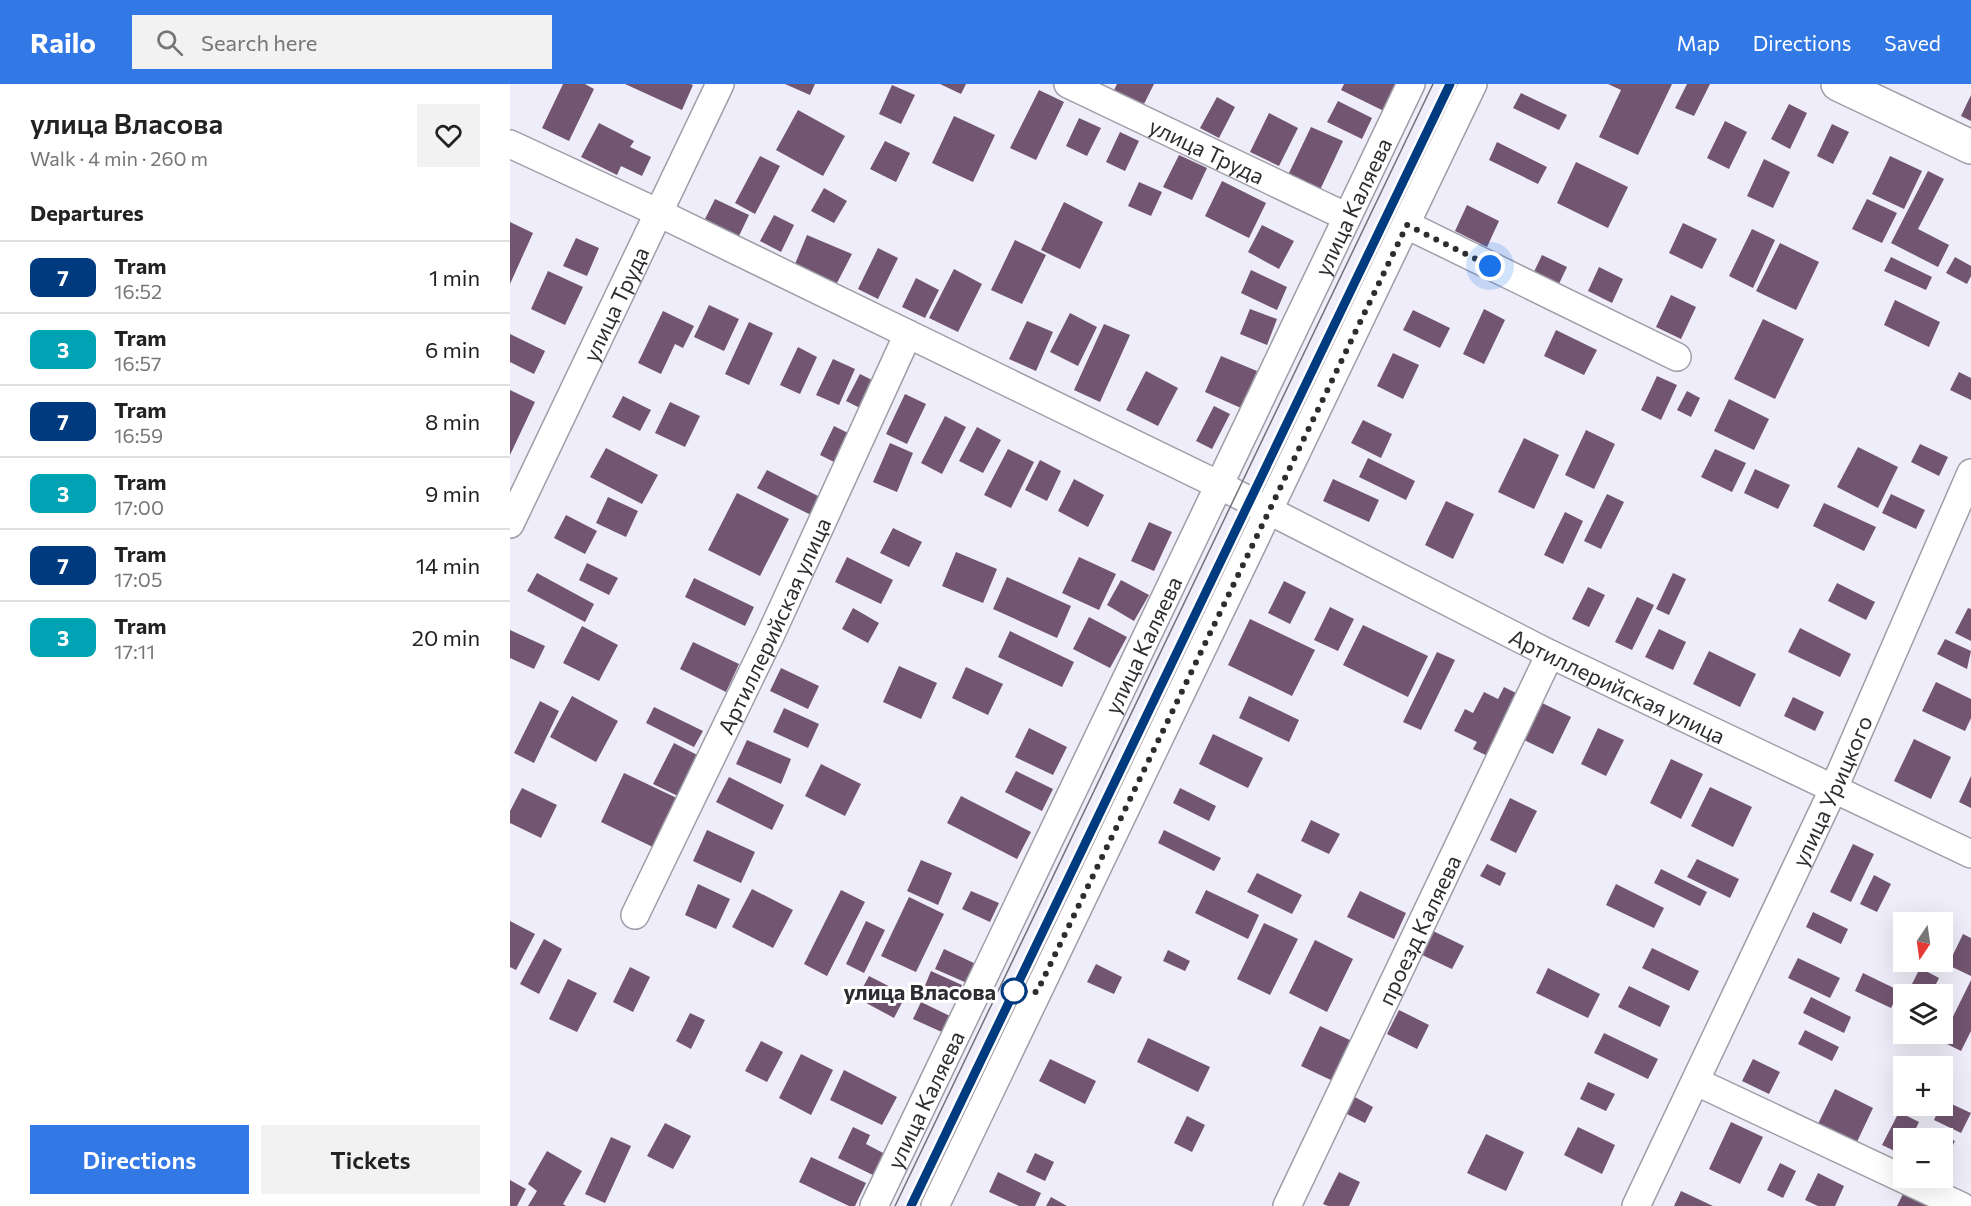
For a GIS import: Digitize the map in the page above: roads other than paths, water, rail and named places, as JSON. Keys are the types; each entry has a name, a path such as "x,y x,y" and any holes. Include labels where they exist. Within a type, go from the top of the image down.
{"main road":[{"path":"1838,84 1971,147"}],"street":[{"name":"улица Труда","path":"510,524 720,84"},
{"name":"улица Труда","path":"1068,84 1347,218"},
{"name":"улица Каляева","path":"874,1206 1411,84"},
{"path":"934,1206 1473,84"},
{"path":"510,144 659,213 1219,485"},
{"path":"1407,225 1677,357"},
{"name":"Артиллерийская улица","path":"635,915 770,636 908,334"},
{"name":"Артиллерийская улица","path":"1219,485 1550,654 1971,854"},
{"name":"улица Урицкого","path":"1636,1206 1697,1082 1833,790 1967,490"},
{"name":"проезд Каляева","path":"1287,1206 1550,654"},
{"path":"1697,1082 1961,1206"}],"tram line":[{"path":"895,1206 1433,84"},
{"path":"911,1206 1450,84"},
{"name":"7","path":"911,1206 1450,84"}],"place":[{"name":"улица Власова","path":"1014,991"}]}
